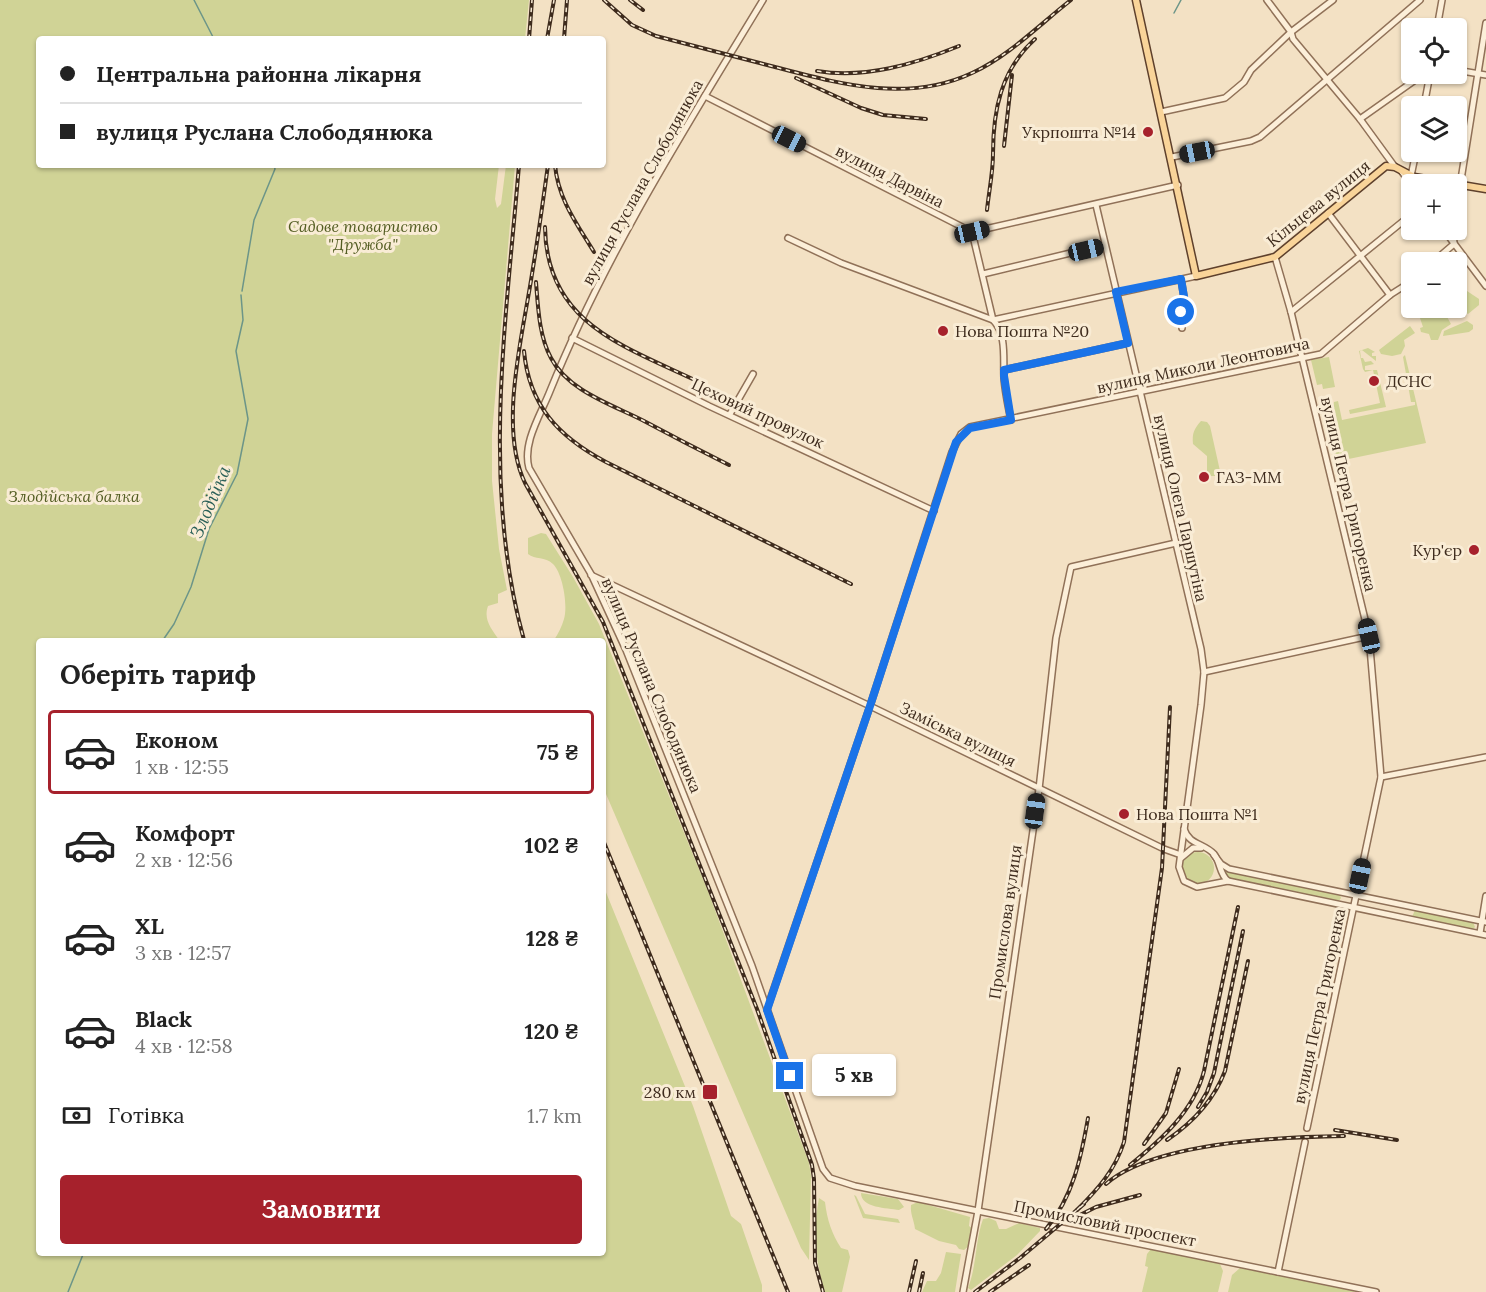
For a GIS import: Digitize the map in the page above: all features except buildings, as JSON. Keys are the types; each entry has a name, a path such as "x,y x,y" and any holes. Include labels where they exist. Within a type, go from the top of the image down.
{"main road":[{"path":"1137,1 1196,276"},
{"name":"Кільцева вулиця","path":"1196,276 1275,257 1384,168 1389,166 1398,169"},
{"path":"1398,169 1407,174"},
{"path":"1467,186 1486,189"}],"street":[{"name":"вулиця Руслана Слободянюка","path":"763,0 629,225 572,338 539,417 526,456 529,468 591,574 626,650 752,966 820,1164 830,1178"},
{"path":"1267,0 1291,32 1293,39 1402,174"},
{"path":"1161,112 1225,98 1244,82 1251,70 1291,32 1333,0"},
{"path":"1172,157 1251,141 1260,137 1420,0"},
{"path":"1439,18 1442,0"},
{"path":"1463,174 1486,23"},
{"path":"1467,72 1486,75"},
{"path":"1360,119 1410,84"},
{"name":"вулиця Дарвіна","path":"705,96 972,232"},
{"path":"993,320 972,232 1178,185"},
{"name":"вулиця Олега Паршутіна","path":"1096,205 1201,649 1204,672 1181,857"},
{"path":"1328,213 1390,295"},
{"path":"1291,312 1401,223"},
{"path":"788,238 841,263 993,320 998,325 1003,346 1004,376 1011,420"},
{"path":"1451,240 1486,285"},
{"path":"1445,252 1454,244 1454,240"},
{"path":"983,273 1104,245"},
{"name":"вулиця Петра Григоренка","path":"1275,257 1291,312 1369,636 1381,777 1307,1128"},
{"name":"Кільцева вулиця","path":"993,320 1196,276"},
{"path":"1181,279 1185,303 1181,312 1182,328"},
{"name":"вулиця Миколи Леонтовича","path":"934,511 952,452 961,435 970,428 1321,354 1401,288"},
{"name":"Цеховий провулок","path":"572,338 709,406 934,511"},
{"path":"1004,370 1128,343"},
{"path":"730,414 753,374"},
{"path":"767,1010 934,511"},
{"name":"Промислова вулиця","path":"963,1292 978,1211 1039,789 1056,638 1071,567 1176,543"},
{"name":"Заміська вулиця","path":"591,574 1181,857"},
{"path":"1204,672 1369,636"},
{"path":"1381,777 1486,758"},
{"path":"1184,821 1188,838 1229,868 1484,921"},
{"path":"1206,849 1193,848 1181,857 1180,874 1184,880 1197,887 1228,881 1483,934 1486,896"},
{"path":"1214,855 1223,876 1228,881"},
{"path":"1208,885 1216,876 1218,865"},
{"path":"1384,915 1387,901"},
{"path":"1408,919 1411,906"},
{"path":"1278,1272 1305,1142"},
{"name":"Промисловий проспект","path":"830,1178 855,1186 1376,1292"}],"green space":[{"path":"0,0 529,0 525,36 36,36 36,168 499,168 495,199 497,208 501,204 506,168 515,168 492,434 492,481 499,549 507,590 498,594 498,603 488,606 487,611 489,624 498,638 36,638 36,1256 606,1256 606,892 693,1106 731,1216 741,1224 762,1285 762,1292 0,1292"},
{"path":"1467,291 1479,299 1479,305 1468,314"},
{"path":"1420,318 1448,318 1451,324 1442,330 1438,340 1431,340 1429,334 1421,332 1420,328 1423,327"},
{"path":"1467,321 1473,325 1473,329 1469,332 1443,336 1444,331"},
{"path":"1410,326 1415,333 1404,340 1405,346 1401,354 1392,356 1381,354 1379,350"},
{"path":"1368,348 1375,352 1372,356 1376,356 1376,361 1362,350"},
{"path":"1362,350 1360,351 1361,358 1365,362 1371,361 1374,364 1365,366 1365,370 1373,370 1365,372 1363,369 1359,351"},
{"path":"1405,355 1426,443 1334,462 1323,414 1333,409 1334,402 1338,401 1342,420 1415,405 1415,402 1411,402 1403,357"},
{"path":"1329,357 1335,387 1323,389 1322,384 1317,385 1311,360"},
{"path":"1373,370 1377,370 1386,407 1350,414 1349,410 1380,403"},
{"path":"1201,421 1207,422 1210,426 1220,471 1216,476 1211,476 1207,471 1207,456 1193,444 1194,431"},
{"path":"541,533 546,534 573,577 605,638 555,638 565,613 562,582 553,564 528,554 528,538"},
{"path":"606,641 709,894 809,1163 811,1176 809,1260 801,1248 606,794"},
{"path":"1198,852 1209,857 1214,868 1209,879 1198,884 1187,879 1182,868 1187,857"},
{"path":"1225,871 1340,895 1341,898 1338,902 1229,880 1224,874"},
{"path":"1415,910 1473,922 1475,927 1466,929 1412,917"},
{"path":"861,1193 898,1199 904,1207 899,1210 876,1206 865,1202"},
{"path":"854,1195 865,1214 898,1219 900,1223 863,1218"},
{"path":"819,1198 825,1202 835,1237 841,1248 848,1250 850,1257 842,1292 825,1292 819,1269 816,1222"},
{"path":"918,1202 970,1217 969,1226 973,1229 970,1245 964,1250 959,1249 956,1245 939,1241 915,1229 911,1205"},
{"path":"989,1218 996,1221 999,1229 1006,1229 1019,1223 1040,1228 1040,1231 1017,1255 971,1290 968,1288 980,1227 983,1219"},
{"path":"1151,1249 1220,1264 1223,1271 1218,1292 1142,1292 1148,1267 1145,1266 1147,1254"},
{"path":"946,1252 961,1254 955,1292 922,1292 927,1281 936,1281 941,1273"},
{"path":"1240,1268 1358,1292 1228,1292 1232,1275"}],"waterway":[{"name":"Злодійка","path":"194,0 212,36"},
{"path":"1174,13 1181,0"},
{"name":"Злодійка","path":"242,291 254,220 275,168"},
{"name":"Злодійка","path":"164,638 174,624 191,587 209,529 237,474 248,419 236,351 243,320 241,295"},
{"name":"Злодійка","path":"68,1292 82,1256"}],"railway":[{"path":"529,36 532,0"},
{"path":"548,36 554,0"},
{"path":"564,36 567,0"},
{"path":"604,0 632,25 656,36 821,79 872,88 897,89 947,82 986,66 1011,49 1071,0"},
{"path":"630,0 643,10"},
{"path":"987,210 997,106 1014,64 1035,39"},
{"path":"817,71 853,73 889,68 925,59 959,46"},
{"path":"1004,146 1012,75"},
{"path":"796,78 861,108 883,115 926,119"},
{"path":"519,168 500,404 500,464 503,523 511,582 524,638"},
{"path":"548,168 515,380 513,435 517,460 525,483 603,622 757,1009 812,1165 815,1263 823,1292"},
{"path":"556,168 564,200 594,252"},
{"path":"545,227 549,260 559,288 575,310 619,344 701,383"},
{"path":"536,282 544,340 551,358 568,380 592,396 729,465"},
{"path":"524,351 532,388 540,404 549,418 574,442 606,462 851,584"},
{"path":"1077,1210 1105,1179 1124,1142 1162,868 1170,707"},
{"path":"606,847 788,1292"},
{"path":"1130,1165 1175,1124 1193,1099 1199,1085 1204,1071 1238,907"},
{"path":"1198,1107 1214,1073 1243,931"},
{"path":"1167,1140 1201,1110 1215,1092 1225,1071 1248,961"},
{"path":"1144,1144 1166,1113 1179,1069"},
{"path":"1046,1229 1063,1204 1069,1190 1079,1162 1088,1118"},
{"path":"1335,1130 1397,1140"},
{"path":"1106,1184 1127,1170 1155,1159 1186,1151 1254,1141 1344,1136"},
{"path":"1078,1216 1096,1207 1140,1195"},
{"path":"975,1292 1020,1258 1084,1204"},
{"path":"909,1292 916,1261"},
{"path":"990,1292 1029,1265"},
{"path":"919,1292 923,1273"}],"place":[{"name":"Укрпошта №14","path":"1148,132"},
{"name":"Нова Пошта №20","path":"943,331"},
{"name":"ДСНС","path":"1374,381"},
{"name":"ГАЗ-ММ","path":"1204,477"},
{"name":"Кур'єр","path":"1474,550"},
{"name":"Нова Пошта №1","path":"1124,814"},
{"name":"280 км","path":"710,1092"}],"route":[{"path":"790,1076 767,1010 956,442 970,428 1011,420 1004,370 1128,343 1116,292 1181,279 1185,303 1181,312"}],"park label":[{"name":"Садове товариство \"Дружба\"","path":"363,235"},
{"name":"Злодійська балка","path":"74,496"}]}
